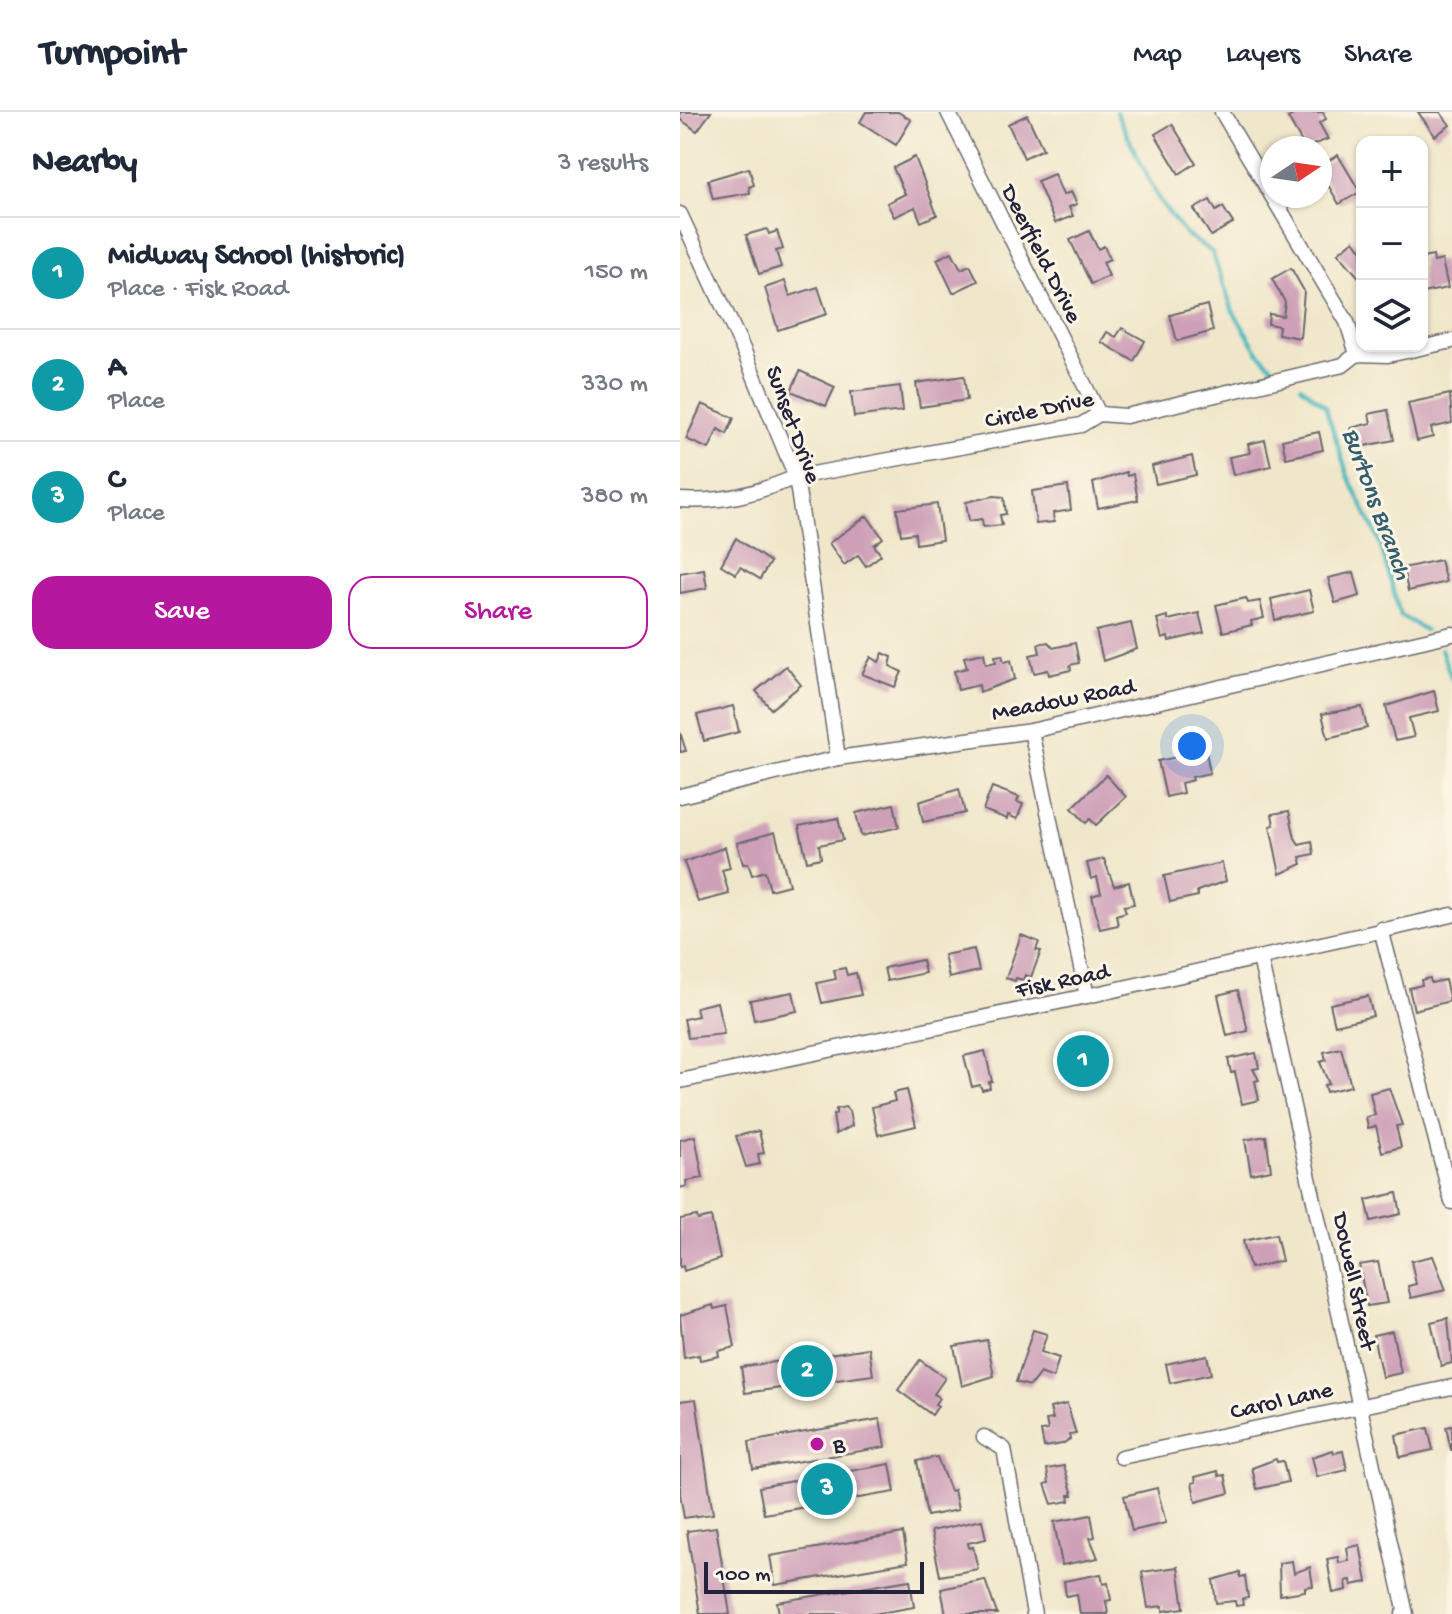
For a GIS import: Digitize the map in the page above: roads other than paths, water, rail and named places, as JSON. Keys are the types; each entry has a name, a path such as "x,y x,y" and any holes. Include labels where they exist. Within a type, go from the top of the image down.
{"street":[{"name":"Deerfield Drive","path":"948,112 1099,414"},
{"path":"1222,112 1260,176"},
{"path":"1279,208 1347,322 1357,354"},
{"name":"Sunset Drive","path":"680,214 743,349 796,477 838,758"},
{"name":"Circle Drive","path":"680,500 726,500 757,494 796,477 1081,425 1099,414 1126,416 1343,365 1357,354 1388,355 1452,341"},
{"name":"Meadow Road","path":"680,796 838,758 1031,731 1452,634"},
{"path":"1031,731 1087,996"},
{"name":"Fisk Road","path":"680,1081 1087,996 1452,915"},
{"path":"1381,929 1446,1159 1452,1202"},
{"name":"Dowell Street","path":"1260,958 1404,1614"},
{"name":"Carol Lane","path":"1121,1457 1360,1404 1452,1387"},
{"path":"984,1437 1004,1449 1034,1614"}],"waterway":[{"name":"Burtons Branch","path":"1116,112 1159,200 1186,235 1212,252 1233,311 1258,352 1275,369"},
{"name":"Burtons Branch","path":"1301,386 1325,406 1348,476 1379,540 1400,615 1425,630"},
{"name":"Burtons Branch","path":"1441,649 1452,680"}],"place":[{"name":"Midway School (historic)","path":"1083,1061"},
{"name":"A","path":"807,1371"},
{"name":"B","path":"817,1444"},
{"name":"C","path":"827,1489"}]}
